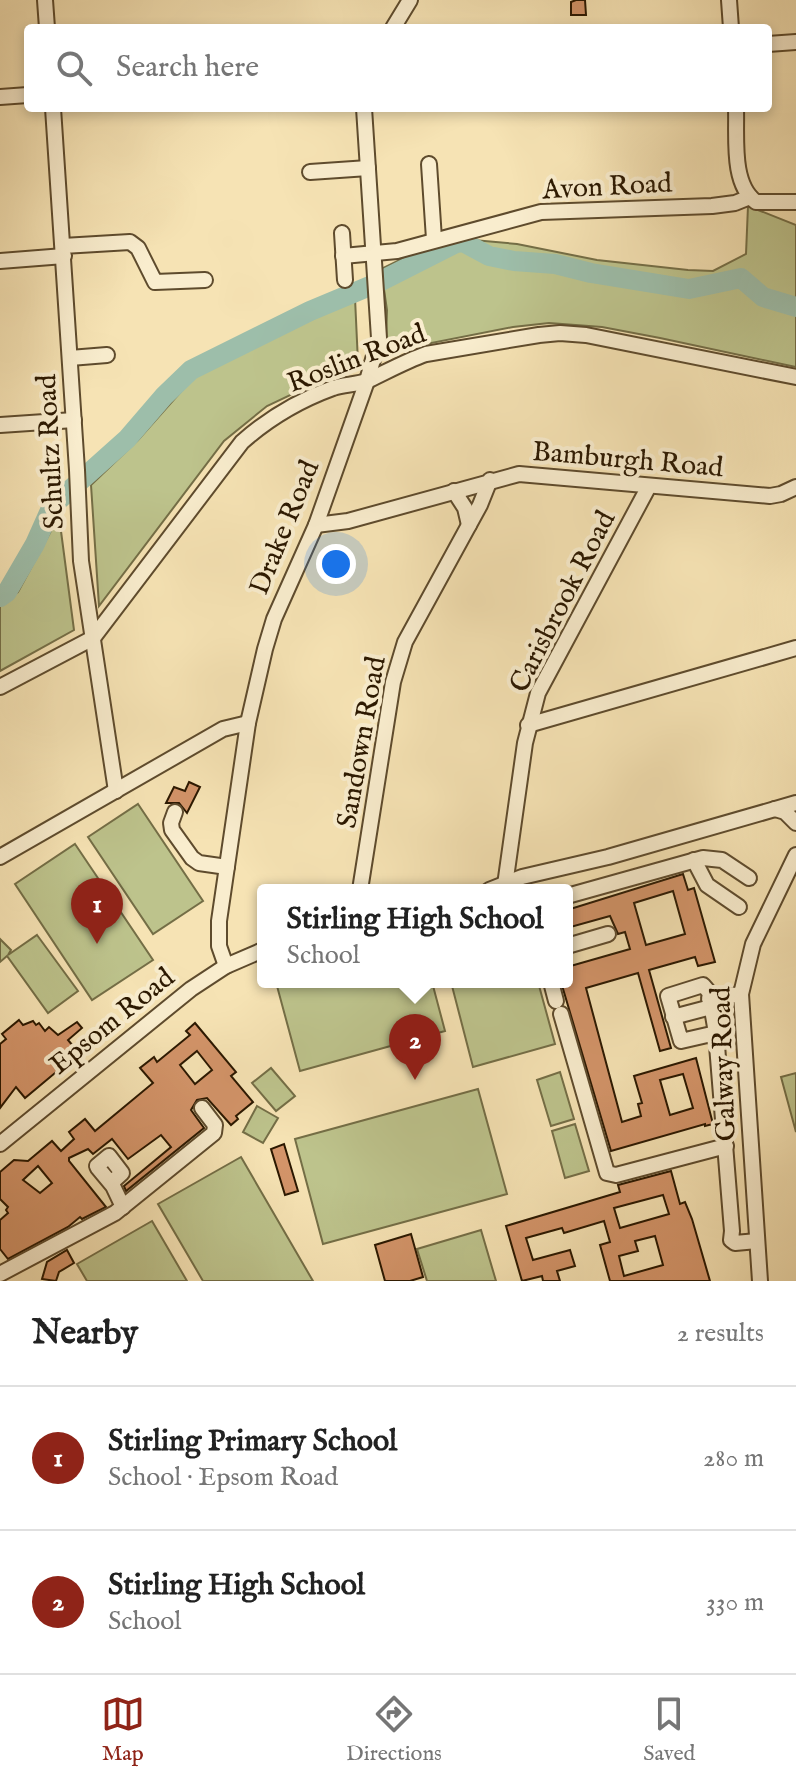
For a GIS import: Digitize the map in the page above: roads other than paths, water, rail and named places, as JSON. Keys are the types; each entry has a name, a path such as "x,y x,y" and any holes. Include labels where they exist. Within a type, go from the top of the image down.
{"street":[{"path":"45,0 47,24"},
{"path":"395,24 410,0"},
{"path":"729,0 731,24"},
{"path":"772,44 796,42"},
{"path":"0,97 24,95"},
{"name":"Schultz Road","path":"53,112 81,561 116,791"},
{"name":"Drake Road","path":"226,966 218,936 248,723 268,635 316,525 379,338 364,112"},
{"path":"736,112 739,169 747,194"},
{"path":"429,164 434,239"},
{"path":"310,172 368,168"},
{"name":"Avon Road","path":"343,256 397,251 541,212 712,206 735,203 747,194 756,202 796,202"},
{"path":"342,233 345,280"},
{"path":"0,261 130,242 138,248 155,282 205,280"},
{"name":"Roslin Road","path":"0,687 93,638 242,442 306,400 337,387 367,381 407,360 426,354 560,333 586,335 796,377"},
{"path":"70,358 107,355"},
{"path":"0,425 74,420"},
{"name":"Bamburgh Road","path":"316,525 348,521 519,474 770,496 796,487"},
{"name":"Sandown Road","path":"361,884 393,682 401,653 490,480"},
{"name":"Carisbrook Road","path":"505,884 528,725 538,693 649,486"},
{"path":"454,491 465,508 469,525"},
{"path":"528,725 796,648"},
{"path":"0,857 223,729 248,723"},
{"path":"524,884 796,803"},
{"path":"775,809 785,812 796,823"},
{"path":"175,812 172,830 192,858 199,863 227,867"},
{"name":"Galway Road","path":"760,1281 741,994 753,944 796,855"},
{"path":"573,894 708,857 722,860 749,878"},
{"path":"694,860 707,885 739,907"},
{"path":"573,944 608,934"},
{"name":"Epsom Road","path":"0,1144 191,989 226,966 257,953"},
{"path":"716,1033 681,1041 667,999 671,994 703,985 707,987 716,1033 731,1240 735,1243 757,1241"},
{"path":"553,988 607,1173 616,1175 726,1146"},
{"path":"673,1017 741,994"},
{"path":"0,1274 123,1207 214,1133 215,1125 202,1108"},
{"path":"111,1183 123,1207"}],"waterway":[{"path":"0,597 7,592 35,544 52,506 127,439 191,370 456,243 463,242 489,256 514,261 555,264 689,289 741,278 763,297 796,307"}],"place":[{"name":"Stirling Primary School","path":"97,944"},
{"name":"Stirling High School","path":"415,1080"}]}
